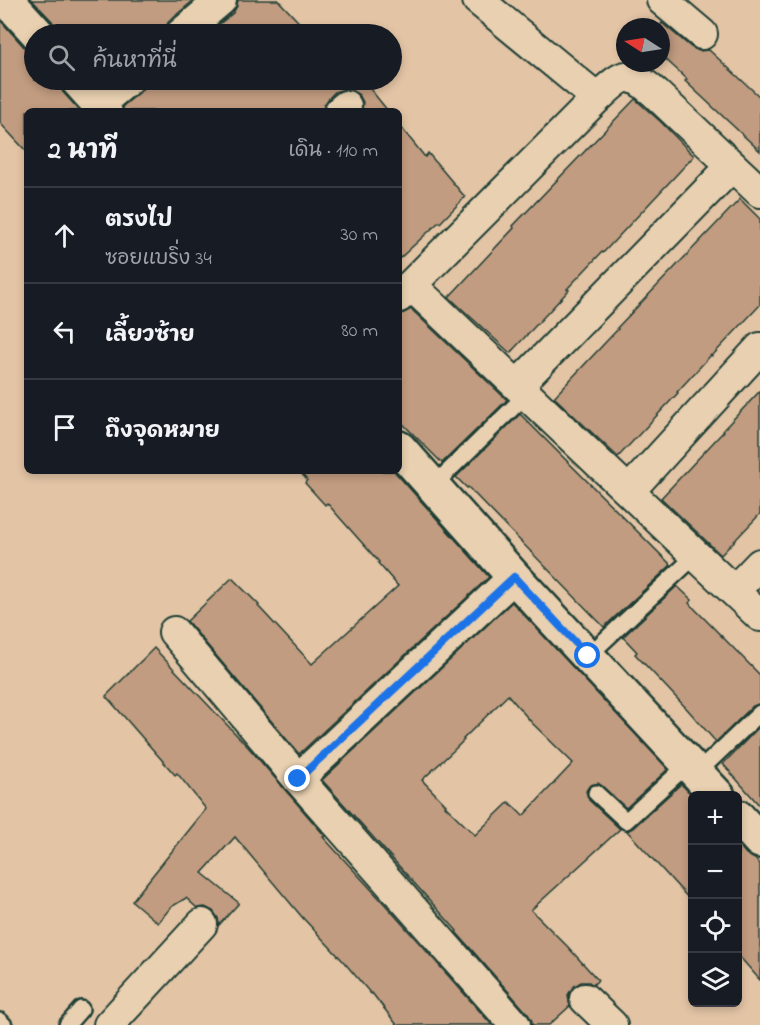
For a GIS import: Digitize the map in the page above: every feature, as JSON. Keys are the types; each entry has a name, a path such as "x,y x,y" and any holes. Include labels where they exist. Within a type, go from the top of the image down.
{"street":[{"path":"7,0 29,24"},
{"path":"193,24 221,0"},
{"path":"478,0 597,98"},
{"path":"760,192 641,81 626,76 617,80 597,98 405,291 523,390 760,616"},
{"path":"86,90 102,107 118,90"},
{"path":"523,390 732,166"},
{"path":"628,491 760,348"},
{"path":"402,451 514,577 701,777"},
{"path":"734,591 760,564"},
{"path":"298,779 514,577"},
{"path":"174,632 298,779 515,1025"},
{"path":"742,821 760,841"},
{"path":"110,1025 202,924"},
{"path":"585,999 612,1025"}],"lane":[{"path":"433,486 523,390"},
{"path":"588,656 696,555"},
{"path":"596,792 626,821 701,777 760,713"},
{"path":"67,1025 81,1009"},
{"path":"0,1021 4,1025"}],"building":[{"path":"32,0 194,0 167,24 54,24"},
{"path":"238,0 278,0 301,24 219,24 233,13"},
{"path":"0,20 24,47 24,90 62,90 77,108 24,108 24,149 0,123"},
{"path":"670,30 691,47 699,51 709,50 760,97 760,151 685,81 687,79 670,63"},
{"path":"142,90 341,90 329,98 324,108 123,108"},
{"path":"351,90 371,90 386,108 362,108 363,102 359,95"},
{"path":"635,99 694,156 567,289 569,290 510,353 449,297 514,228 513,226"},
{"path":"402,129 425,157 428,153 465,197 402,256"},
{"path":"740,199 760,219 760,305 618,457 554,397"},
{"path":"411,309 507,400 442,463 402,423 402,313"},
{"path":"760,391 760,514 721,555 661,498"},
{"path":"520,414 671,565 604,627 456,477"},
{"path":"302,474 397,474 489,577 299,754 187,621 232,578 312,664 398,586 327,503 325,505 305,483 307,480"},
{"path":"677,586 692,600 689,603 760,675 760,704 753,706 716,742 635,654 637,652 623,637"},
{"path":"512,602 668,769 626,808 598,783 589,786 586,791 589,800 620,829 531,910 598,980 593,985 589,982 581,982 573,987 568,995 570,1006 549,1025 532,1025 528,1014 457,931 322,780","holes":["508,695 532,723 573,763 523,816 509,802 475,835 422,780"]},
{"path":"154,648 249,748 325,836 323,837 492,1025 397,1025 372,993 302,917 235,837 202,873 239,903 219,925 218,918 213,911 205,907 197,908 186,898 171,907 158,923 132,901 206,809 177,773 175,775 106,696"},
{"path":"760,726 760,806 723,764"},
{"path":"681,784 688,791 688,898 627,831"},
{"path":"742,849 760,864 760,980 742,960"}],"route":[{"path":"298,779 514,577 588,656"}]}
